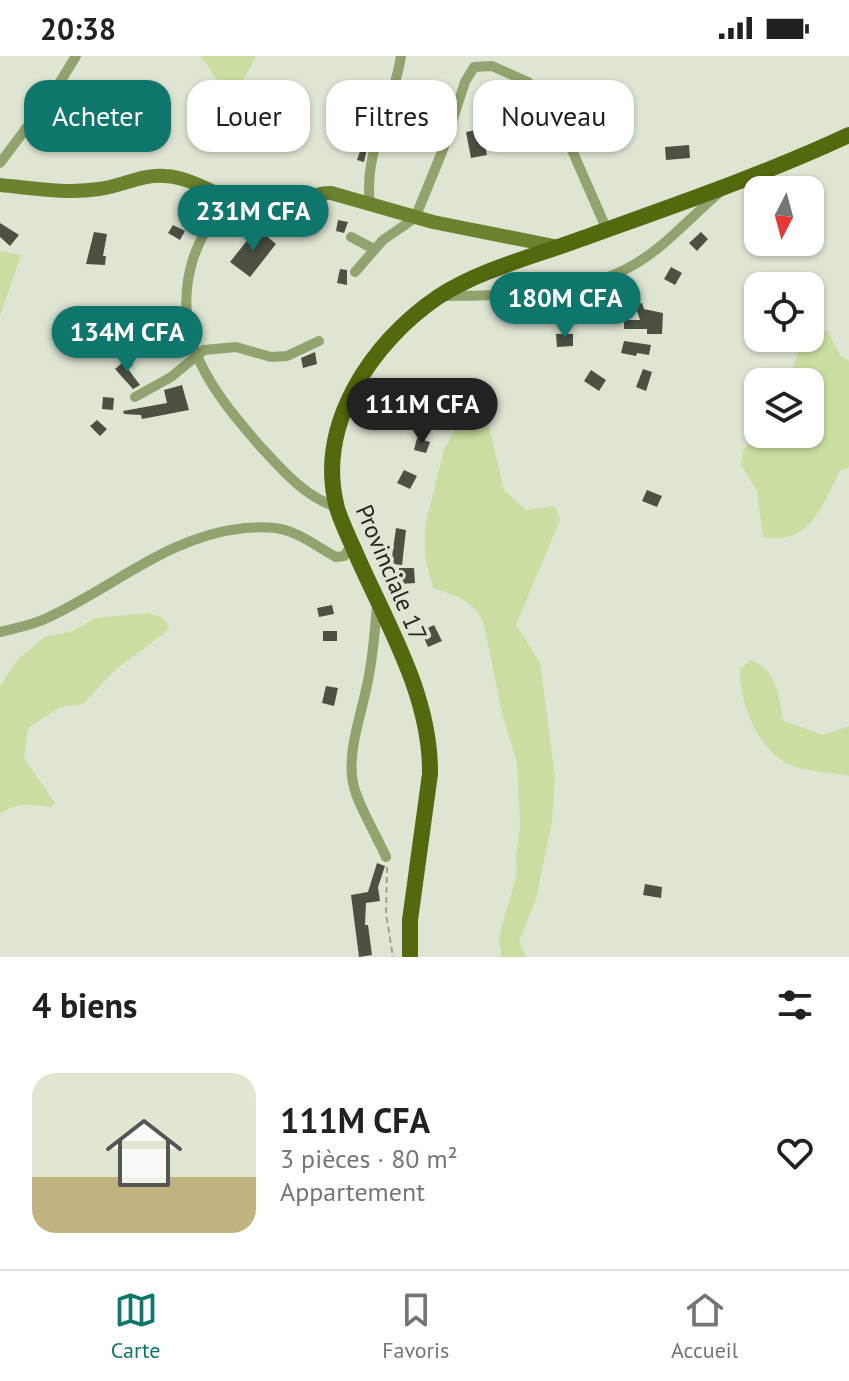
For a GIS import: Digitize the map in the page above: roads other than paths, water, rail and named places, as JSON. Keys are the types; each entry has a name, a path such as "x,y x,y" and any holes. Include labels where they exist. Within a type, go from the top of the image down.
{"main road":[{"name":"Provinciale 17","path":"410,957 410,920 430,774 430,751 419,697 337,507 333,454 345,409 355,388 398,328 439,296 559,247 724,189 849,135"}],"street":[{"path":"0,163 55,90 76,56"},
{"path":"370,203 369,186 380,129 401,56"},
{"path":"355,272 391,233 415,218 442,152 465,82 474,67 486,65 536,87 555,106 607,230"},
{"path":"0,185 71,191 99,189 138,177 168,176 223,198 269,206 326,192 415,218 559,247"},
{"path":"439,296 524,293 592,282 614,275 650,254 724,189"},
{"path":"223,198 196,252 190,272 187,325 196,355 222,403 268,455 314,498 337,507"},
{"path":"351,237 374,249"},
{"path":"135,397 171,377 204,350 236,347 271,357 287,356 319,341"},
{"path":"0,632 44,620 136,566 192,538 258,527 288,531 336,557 344,556 352,545"},
{"path":"377,605 369,674 356,735 352,780 356,796 386,857"}]}
